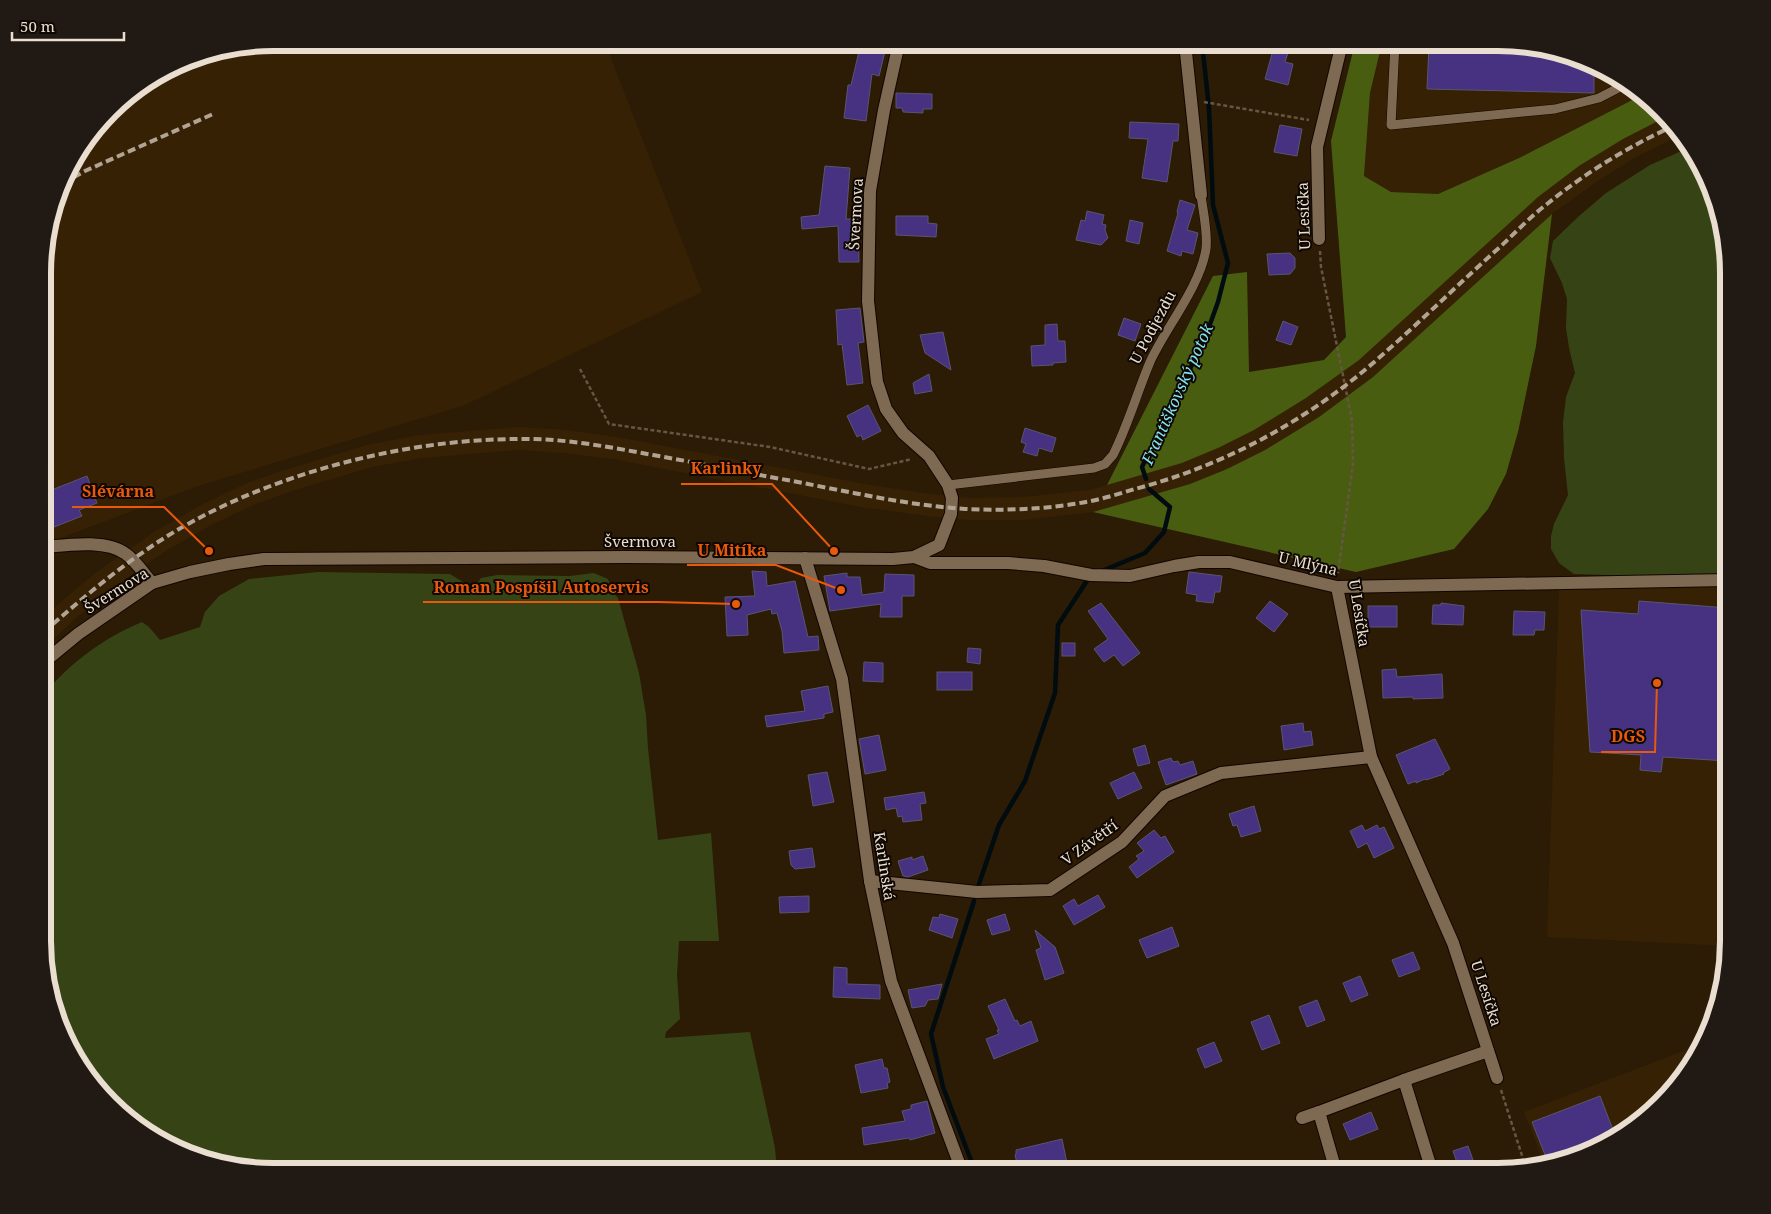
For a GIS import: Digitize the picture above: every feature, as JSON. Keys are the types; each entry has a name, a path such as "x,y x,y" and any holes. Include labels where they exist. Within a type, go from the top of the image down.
{"street":[{"name":"Švermova","path":"51,656 78,634 152,583 190,572 264,559 893,559 914,557 939,545 951,514 952,498 948,485 928,456 903,433 886,409 877,382 868,301 870,191 884,110 897,51"},
{"name":"U Podjezdu","path":"1186,51 1200,195"},
{"name":"U Lesíčka","path":"1319,239 1317,147 1340,51"},
{"path":"51,547 92,544 117,548 127,554 152,583"},
{"name":"U Mlýna","path":"914,557 930,563 1008,563 1044,566 1091,575 1130,576 1199,562 1230,562 1337,587 1720,580"},
{"name":"Karlinská","path":"805,558 842,679 870,881 891,981 959,1163"},
{"name":"U Lesíčka","path":"1337,587 1371,757 1453,943 1497,1078"},
{"name":"V Závětří","path":"870,881 977,892 1050,890 1122,842 1165,796 1221,773 1371,757"},
{"path":"1302,1118 1488,1051"},
{"path":"1404,1080 1429,1163"},
{"path":"1319,1112 1334,1163"}],"lane":[{"path":"1395,51 1391,125 1555,109 1599,98 1619,88"},
{"name":"U Podjezdu","path":"948,485 1094,468 1105,464 1113,455 1151,360 1191,288 1203,261 1206,247 1205,223 1200,195"}],"path":[{"path":"1213,103 1323,123"},
{"name":"U Lesíčka","path":"1319,239 1321,267 1352,420 1353,464 1337,587"},
{"path":"580,370 609,424 770,447 869,469 928,456"},
{"path":"1497,1078 1524,1161"}],"shaded area":[{"path":"274,51 608,51 702,292 465,405 198,486 51,541 51,274 53,245 63,202 74,175 97,138 127,106 162,81 188,68 216,59 245,53"},
{"path":"1380,51 1497,51 1526,53 1569,63 1609,81 1635,99 1519,158 1438,194 1391,192 1364,176 1370,93"},
{"path":"1659,120 1674,138 1634,158 1552,214 1373,377 1319,417 1265,450 1227,469 1190,484 1093,512 1024,520 968,520 861,507 613,459 563,453 520,450 422,458 372,467 295,490 256,504 213,524 139,569 76,618 51,641 51,611 94,574 154,532 203,504 247,483 288,469 367,445 419,435 520,427 566,430 617,437 865,484 969,498 1023,497 1089,490 1182,463 1254,430 1306,398 1337,376 1538,197 1579,166 1623,139"},
{"path":"1720,586 1720,946 1547,937 1559,590"},
{"path":"1693,1047 1674,1076 1644,1108 1609,1133 1583,1146 1542,1158 1524,1112"}],"green space":[{"path":"1353,51 1380,51 1370,93 1364,176 1391,192 1438,194 1519,158 1635,99 1659,120 1623,139 1579,166 1538,197 1359,360 1306,398 1254,430 1218,448 1182,463 1107,485 1213,276 1247,272 1249,372 1324,360 1346,337 1331,141"},
{"path":"1682,151 1703,188 1712,216 1718,245 1720,274 1720,575 1669,577 1574,574 1559,563 1551,549 1551,536 1554,524 1568,495 1563,422 1566,397 1575,373 1566,328 1567,299 1562,283 1550,258 1553,241 1606,193 1650,165"},
{"path":"1552,214 1536,346 1518,432 1506,474 1488,509 1454,549 1356,572 1093,512 1190,484 1227,469 1265,450 1319,417 1373,377"},
{"path":"318,572 450,574 471,587 477,584 481,578 497,575 570,576 594,573 608,579 611,589 618,598 639,673 646,715 658,840 711,833 719,941 679,941 677,975 680,1019 666,1032 665,1038 750,1032 775,1148 776,1163 274,1163 245,1161 202,1151 175,1140 138,1117 106,1087 81,1052 68,1026 59,998 53,969 51,940 51,686 89,652 115,635 142,622 160,640 200,627 205,612 219,596 249,579"}],"building":[{"path":"859,51 885,51 879,76 872,74 866,121 844,118 848,85 851,85"},
{"path":"1273,51 1289,51 1285,62 1293,64 1288,85 1265,79"},
{"path":"1429,51 1526,53 1569,63 1594,73 1594,93 1427,89"},
{"path":"896,93 932,94 932,109 923,109 923,113 903,112 902,108 896,108"},
{"path":"1130,122 1179,124 1178,141 1173,141 1167,182 1142,178 1148,139 1129,138"},
{"path":"1280,125 1302,129 1297,156 1274,152"},
{"path":"825,166 850,168 846,219 858,219 859,262 839,262 838,226 802,229 801,217 819,215"},
{"path":"1180,200 1195,205 1187,230 1198,233 1193,254 1182,251 1181,256 1167,251"},
{"path":"1087,211 1104,215 1102,224 1106,225 1105,230 1108,238 1101,245 1076,240 1081,220 1085,221"},
{"path":"896,216 928,216 928,223 937,224 936,237 896,235"},
{"path":"1130,220 1143,223 1139,244 1126,241"},
{"path":"1290,253 1295,258 1295,268 1290,274 1269,275 1267,254"},
{"path":"860,308 864,342 858,343 863,383 847,385 842,344 838,345 836,310"},
{"path":"1124,318 1141,324 1135,341 1118,335"},
{"path":"1283,321 1298,327 1291,345 1276,340"},
{"path":"1057,324 1058,341 1065,341 1066,362 1032,366 1031,346 1045,345 1045,325"},
{"path":"943,332 951,370 925,353 920,335"},
{"path":"929,374 932,391 915,394 913,383"},
{"path":"868,405 881,431 863,440 861,435 857,437 847,416"},
{"path":"1025,428 1056,438 1052,452 1039,448 1037,456 1023,452 1026,444 1021,442"},
{"path":"87,476 97,503 79,510 82,516 51,528 51,490"},
{"path":"752,571 766,572 767,586 795,581 808,637 818,636 819,650 784,653 782,631 777,613 772,614 771,609 747,615 748,635 727,636 725,597 755,596"},
{"path":"1189,572 1222,576 1220,592 1215,592 1213,603 1196,601 1197,595 1186,593"},
{"path":"847,573 847,577 860,577 862,595 884,592 885,574 914,575 914,596 902,596 902,617 880,617 881,604 830,611 824,576"},
{"path":"1270,601 1288,614 1274,632 1256,618"},
{"path":"1639,601 1720,607 1720,761 1663,757 1661,772 1640,770 1641,755 1590,752 1581,610 1638,614"},
{"path":"1101,603 1140,653 1123,666 1114,655 1104,662 1094,649 1108,639 1088,611"},
{"path":"1441,603 1464,606 1463,625 1432,624 1433,605 1441,605"},
{"path":"1368,606 1397,606 1397,627 1368,627"},
{"path":"1514,611 1545,612 1544,630 1535,630 1534,635 1513,635"},
{"path":"1062,643 1075,643 1075,656 1062,656"},
{"path":"968,648 981,649 980,664 967,662"},
{"path":"864,662 883,663 883,682 863,681"},
{"path":"1396,669 1397,677 1442,674 1443,698 1383,698 1382,670"},
{"path":"937,672 972,672 972,690 937,690"},
{"path":"828,686 833,712 824,714 824,718 767,727 765,716 805,711 801,691"},
{"path":"1303,723 1304,732 1311,731 1313,745 1284,750 1281,726"},
{"path":"879,735 886,770 865,774 859,739"},
{"path":"1435,739 1450,769 1444,774 1408,784 1396,755"},
{"path":"1145,745 1150,763 1138,766 1133,749"},
{"path":"1171,758 1173,762 1178,761 1180,765 1193,761 1197,774 1166,785 1158,762"},
{"path":"827,772 834,802 813,806 808,775"},
{"path":"1134,772 1142,788 1118,799 1110,783"},
{"path":"924,792 926,803 920,804 922,820 903,822 902,816 898,817 896,808 886,810 884,798"},
{"path":"1254,806 1261,831 1241,837 1237,825 1233,826 1229,814"},
{"path":"1362,825 1365,831 1377,825 1379,829 1384,827 1394,848 1374,858 1367,843 1358,848 1350,831"},
{"path":"1154,830 1161,838 1165,836 1174,852 1137,878 1129,867 1139,859 1136,856 1144,851 1137,843"},
{"path":"812,848 815,867 795,869 791,865 789,851"},
{"path":"923,856 928,870 908,877 903,876 898,861 912,857 912,860"},
{"path":"1098,895 1105,907 1074,925 1063,906 1074,899 1078,906"},
{"path":"809,896 809,912 780,913 779,897"},
{"path":"940,914 958,919 952,938 929,930 933,917 939,918"},
{"path":"1005,914 1010,930 992,935 987,920"},
{"path":"1172,927 1179,946 1147,958 1139,940"},
{"path":"1035,930 1055,947 1064,973 1045,980 1036,950 1041,948"},
{"path":"1413,952 1420,969 1399,977 1392,960"},
{"path":"834,967 847,968 847,984 880,985 880,999 833,997"},
{"path":"1360,976 1368,995 1351,1002 1343,983"},
{"path":"942,984 938,999 928,1000 925,1006 912,1008 908,990"},
{"path":"1005,999 1015,1021 1017,1020 1020,1026 1031,1021 1038,1041 994,1059 986,1039 999,1034 997,1030 999,1030 988,1006"},
{"path":"1317,1000 1325,1020 1307,1027 1299,1007"},
{"path":"1269,1015 1280,1043 1262,1050 1251,1022"},
{"path":"1214,1042 1222,1061 1205,1068 1197,1049"},
{"path":"882,1059 884,1068 887,1068 890,1082 887,1083 888,1088 861,1093 855,1065"},
{"path":"1600,1096 1613,1130 1583,1146 1546,1157 1532,1122"},
{"path":"927,1101 935,1133 910,1140 909,1138 864,1145 862,1128 905,1121 902,1111 911,1109 911,1105"},
{"path":"1371,1112 1378,1129 1350,1140 1343,1124"},
{"path":"1062,1139 1067,1163 1017,1163 1016,1150"},
{"path":"1468,1146 1474,1163 1457,1163 1453,1151"}],"waterway":[{"name":"Františkovský potok","path":"1146,479 1142,467 1205,338 1218,302 1228,263 1213,205 1209,108 1203,51"},
{"name":"Františkovský potok","path":"1102,571 1145,553 1164,532 1170,507 1149,489"},
{"name":"Františkovský potok","path":"978,887 999,825 1025,781 1055,693 1058,625 1090,576"},
{"name":"Františkovský potok","path":"972,1163 943,1087 931,1034 974,901"}],"railway":[{"path":"73,178 213,114"},
{"path":"51,626 128,563 158,542 197,519 240,498 331,466 378,454 426,446 519,439 569,442 603,446 898,501 965,509 1028,509 1076,504 1166,480 1197,469 1257,442 1313,408 1366,369 1547,204 1606,162 1667,129"}],"place":[{"name":"Slévárna","path":"209,551"},
{"name":"Karlinky","path":"834,551"},
{"name":"U Mitíka","path":"841,590"},
{"name":"Roman Pospíšil Autoservis","path":"736,604"},
{"name":"DGS","path":"1657,683"}]}
